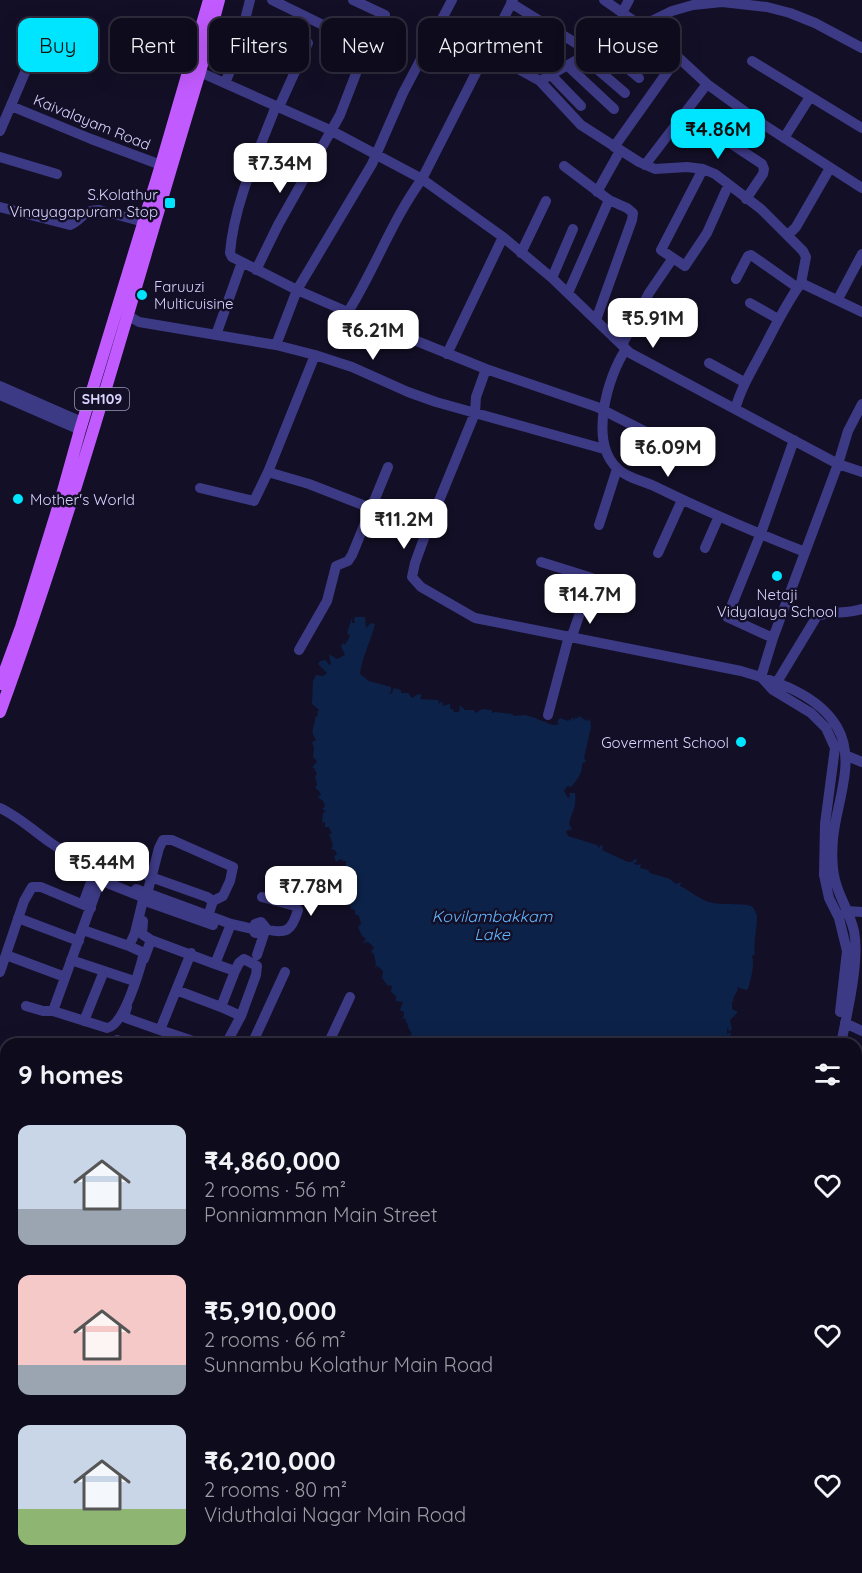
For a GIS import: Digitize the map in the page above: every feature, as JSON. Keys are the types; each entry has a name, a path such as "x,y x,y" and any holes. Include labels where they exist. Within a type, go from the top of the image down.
{"main road":[{"name":"SH109","path":"197,60 209,0"},
{"name":"SH109","path":"197,64 219,0"},
{"name":"SH109","path":"0,712 63,528 127,315 126,300 144,222 161,165 194,72"},
{"name":"SH109","path":"0,684 21,627 81,426 126,300 194,72"}],"street":[{"path":"225,83 235,59 250,0"},
{"path":"272,0 321,24"},
{"path":"353,0 385,15"},
{"path":"276,345 297,290 376,156 403,93 452,0"},
{"path":"604,0 629,18"},
{"path":"622,13 629,0"},
{"path":"504,18 512,2 576,47"},
{"path":"658,18 693,5 722,2 748,4 790,13 862,47"},
{"path":"680,59 707,84 862,189"},
{"path":"540,81 576,61"},
{"path":"752,62 862,128"},
{"path":"568,66 614,109"},
{"path":"197,71 330,130 422,179 503,237 552,278 630,353 838,464 862,472"},
{"path":"0,130 25,72"},
{"path":"294,72 253,165 231,234 230,253 256,270 297,290 447,354 604,410 654,436"},
{"path":"256,270 262,254 340,115 357,72"},
{"path":"348,312 362,290 399,216 422,179 476,72"},
{"path":"524,72 540,81 581,125 645,165 655,169 687,167 703,169 715,174 789,234 803,251 806,257 799,285 744,382 735,409"},
{"path":"604,72 625,93"},
{"path":"632,72 639,78"},
{"path":"597,192 617,149 668,72"},
{"path":"551,75 581,106"},
{"path":"645,165 707,84"},
{"path":"784,138 810,97"},
{"name":"Kaivalayam Road","path":"11,106 161,165"},
{"path":"706,127 762,164 763,174 747,199"},
{"path":"0,158 57,174"},
{"path":"564,166 597,192 633,213 596,320"},
{"path":"789,234 796,227 830,168"},
{"path":"703,169 662,250 685,266 707,233 728,186"},
{"path":"568,293 609,200"},
{"path":"521,253 546,201"},
{"path":"0,207 70,225 92,210 144,222"},
{"path":"552,278 573,228"},
{"path":"447,354 503,237"},
{"path":"838,299 862,254"},
{"path":"736,279 748,256 751,255 799,285 838,299 862,312"},
{"path":"673,258 649,293 607,388 604,410 604,449 617,469 682,500 805,552"},
{"path":"216,335 242,262"},
{"path":"750,303 778,319"},
{"path":"127,315 139,322 276,345 315,355 352,367 436,402 604,449"},
{"path":"200,488 254,501 315,355"},
{"path":"709,363 744,382"},
{"path":"486,369 476,397 475,412 427,530 412,578 421,587 475,618 684,658 761,677 777,682 804,696 827,713 838,728 847,756 833,840 835,880 843,913 847,951 835,1038"},
{"path":"0,386 81,426"},
{"path":"0,395 81,426"},
{"path":"761,677 848,431 860,410"},
{"path":"773,638 727,617 761,533 794,440"},
{"path":"299,650 327,601 336,566 348,561 352,555 388,467"},
{"path":"599,525 617,469"},
{"path":"268,472 309,484 427,530"},
{"path":"658,553 682,500"},
{"path":"705,548 719,516"},
{"path":"541,562 592,578 571,636 548,715"},
{"path":"777,682 817,616 826,613 842,614 862,609"},
{"path":"761,677 773,690 811,713 826,728 835,748 825,824 824,875 829,898 843,913 858,944 858,969 842,1038"},
{"path":"847,756 862,762"},
{"path":"0,808 99,875 140,896 143,900 135,933 129,946"},
{"path":"208,916 213,901 223,896 233,867 172,840 163,840 150,876 141,927 142,934 151,940 235,971"},
{"path":"99,875 148,897 230,928 279,932 294,926 298,910 295,906 262,897"},
{"path":"53,1011 83,930 87,906 99,875"},
{"path":"150,876 213,901"},
{"path":"0,972 24,901 32,887 41,887 87,906"},
{"path":"148,897 208,916 230,928"},
{"path":"843,913 862,912"},
{"path":"18,918 79,941"},
{"path":"215,964 230,928"},
{"path":"26,1006 43,1011 53,1011 107,1028 114,1027 123,1013 144,953 83,930"},
{"path":"256,955 261,931"},
{"path":"151,940 124,1016 184,1038"},
{"path":"160,1030 191,953"},
{"path":"6,955 65,977"},
{"path":"221,1007 239,963 244,959 257,966 241,1016 229,1038"},
{"path":"71,960 134,981"},
{"path":"84,1021 104,971"},
{"path":"255,1038 285,972"},
{"path":"176,990 241,1016"},
{"path":"850,996 862,1002"},
{"path":"331,1038 350,997"},
{"path":"845,1023 862,1031"}],"water":[{"name":"Kovilambakkam Lake","path":"365,617 366,628 371,623 375,624 360,674 369,681 391,687 391,692 387,694 392,693 394,688 401,690 401,693 408,693 412,698 418,694 422,695 420,699 439,700 438,704 443,701 442,706 450,704 450,709 454,712 459,712 460,705 465,710 474,710 476,713 482,709 492,710 492,713 524,715 553,725 559,724 557,722 560,718 568,721 574,717 573,721 579,716 587,721 590,719 591,727 584,758 586,761 582,764 581,773 575,782 571,787 567,786 564,791 568,798 569,793 575,793 575,806 569,824 572,829 566,831 568,836 597,845 599,849 600,845 603,846 602,850 628,862 636,858 637,862 633,863 641,864 640,868 670,879 676,884 681,882 680,886 704,900 717,904 748,905 755,911 757,922 752,972 748,989 737,987 738,990 733,998 732,1009 738,1012 730,1020 732,1029 729,1032 727,1029 727,1034 731,1032 730,1037 416,1038 409,1036 412,1034 405,1018 401,1019 404,1016 404,1012 400,1010 403,1002 396,1001 396,996 391,992 392,986 387,985 382,978 383,971 378,966 374,967 376,965 374,954 371,952 374,947 368,942 363,943 366,939 358,927 361,924 359,916 355,914 355,910 351,909 349,898 342,894 337,879 341,876 339,871 346,872 347,876 351,873 346,868 346,861 341,859 336,862 334,856 337,854 331,849 333,845 329,834 332,834 329,827 325,827 325,822 322,823 323,813 326,811 322,809 325,806 318,796 321,795 319,791 315,788 317,774 312,768 317,761 313,757 312,742 316,740 313,731 315,717 318,716 319,710 312,704 313,681 316,675 323,676 327,673 318,664 320,661 326,660 331,665 329,654 337,659 345,655 341,646 343,643 345,645 350,636 347,633 352,618 352,623 355,623 354,618"}],"place":[{"name":"S.Kolathur Vinayagapuram Stop","path":"170,203"},
{"name":"Faruuzi Multicuisine","path":"142,295"},
{"name":"Mother's World","path":"18,499"},
{"name":"Netaji Vidyalaya School","path":"777,576"},
{"name":"Goverment School","path":"741,742"}]}
